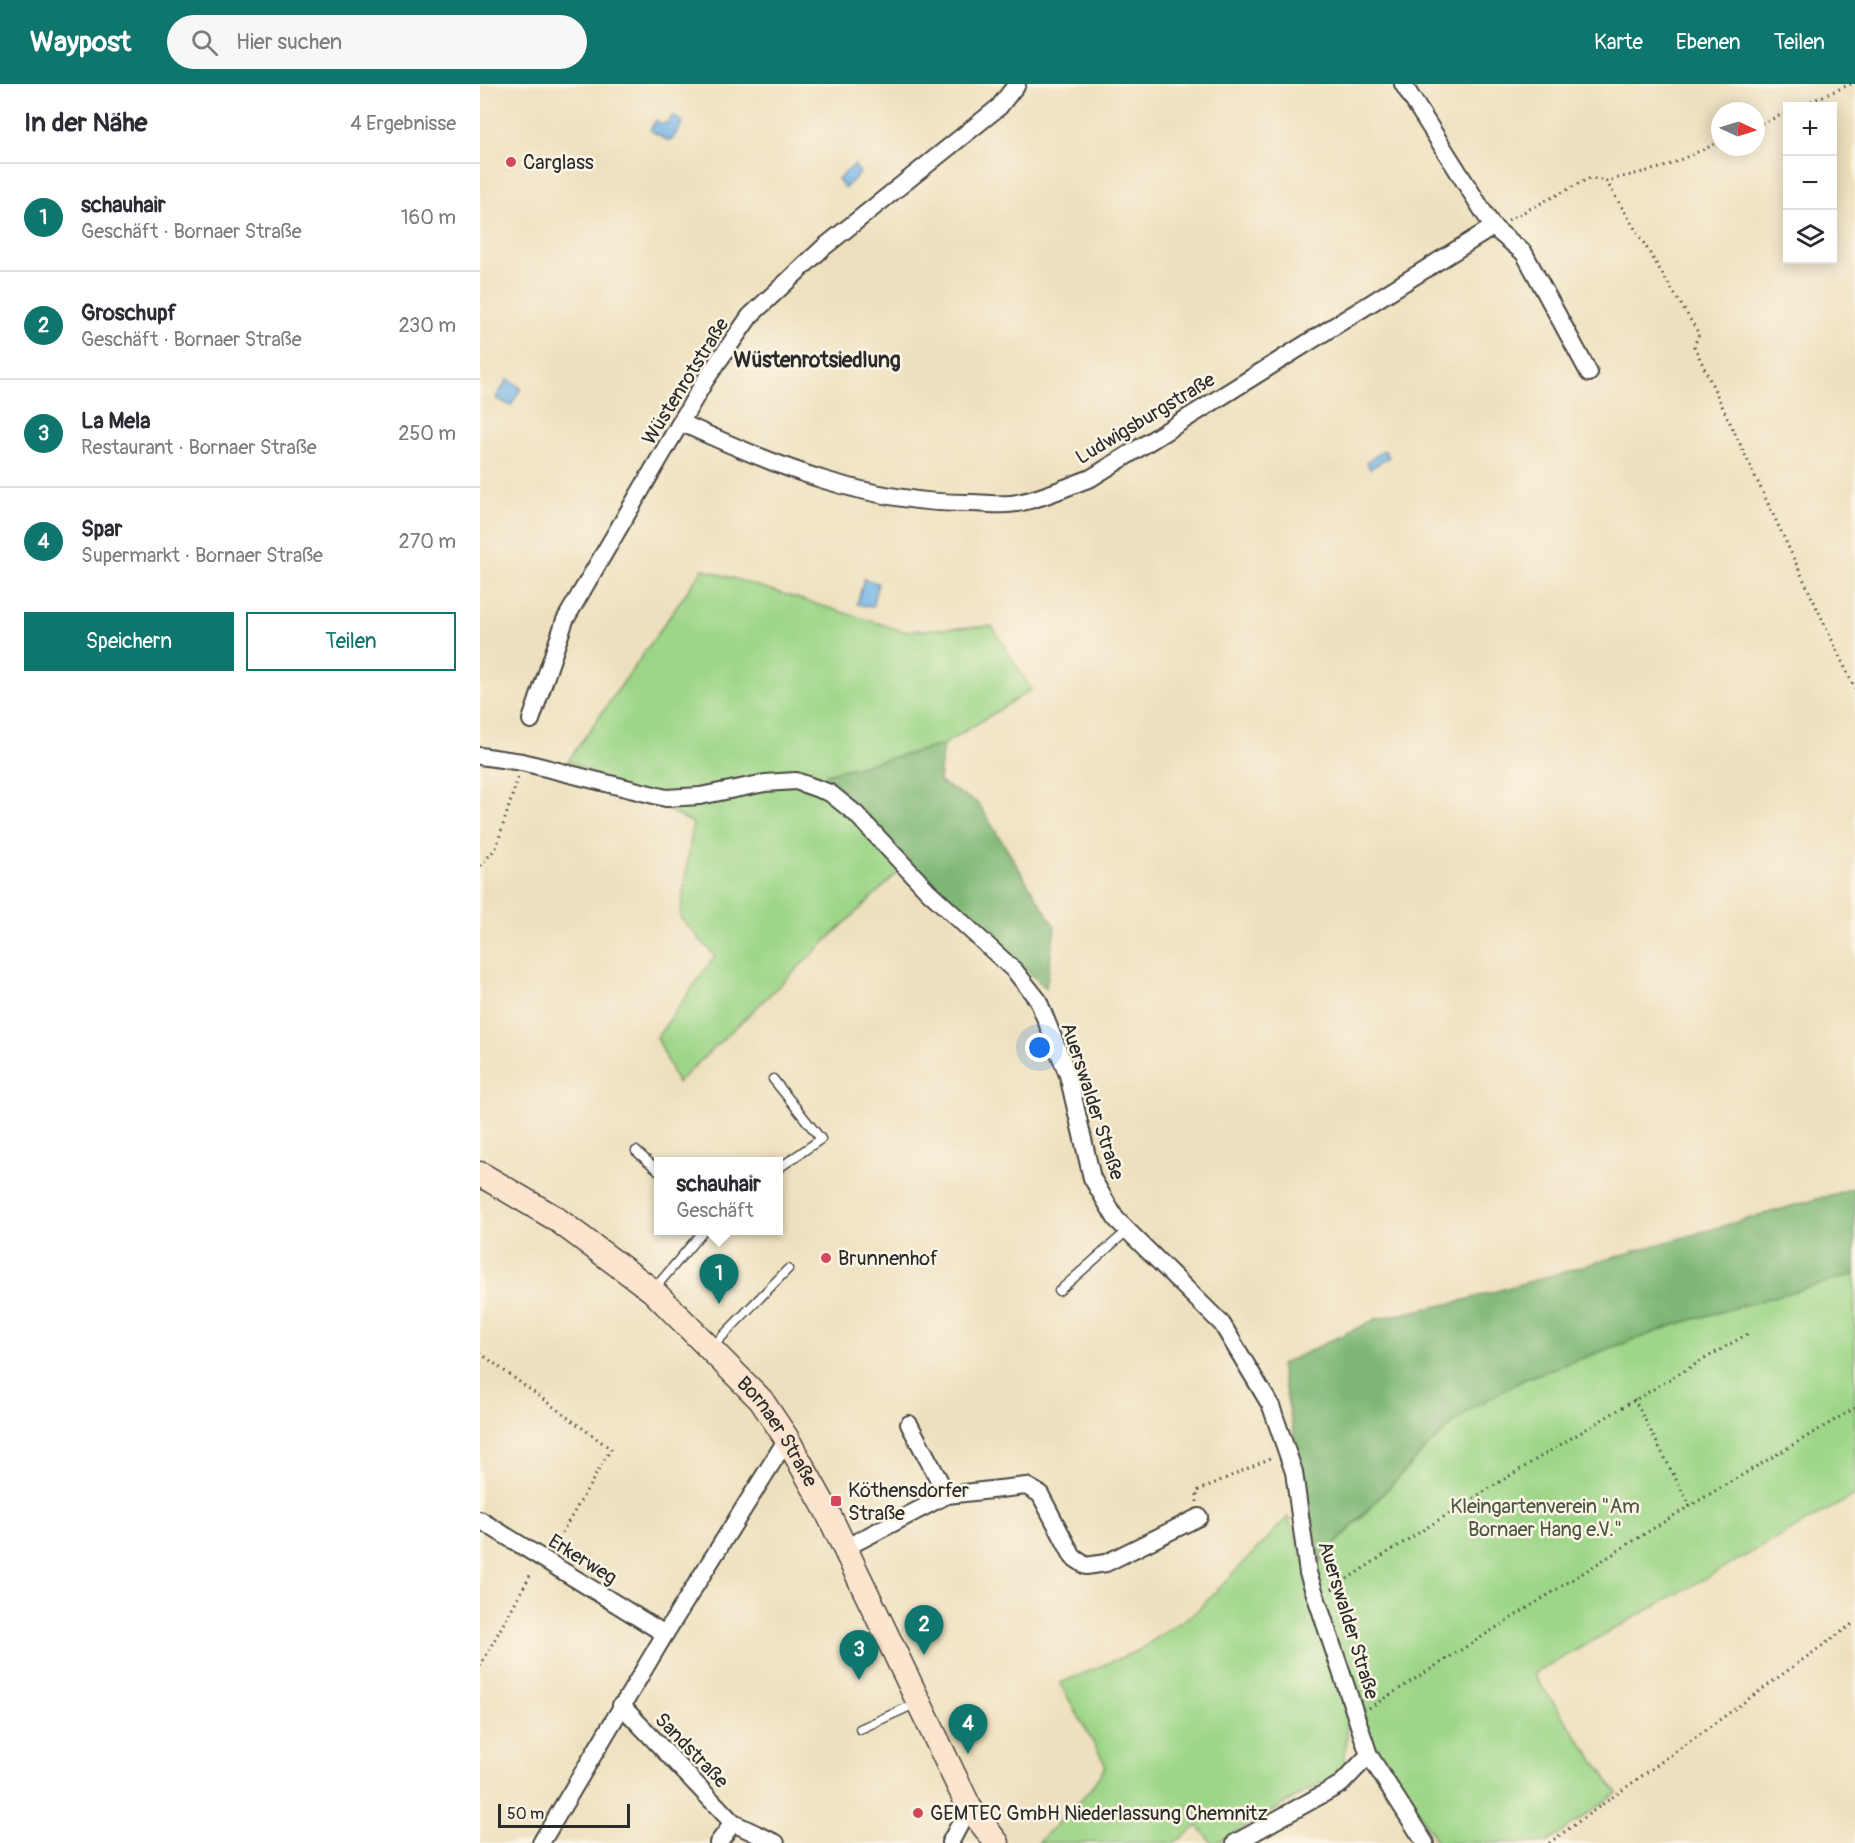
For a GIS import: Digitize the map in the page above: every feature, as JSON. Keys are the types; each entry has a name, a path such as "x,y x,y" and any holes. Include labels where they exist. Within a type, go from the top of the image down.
{"main road":[{"name":"Bornaer Straße","path":"480,1174 555,1218 653,1291 761,1400 787,1438 845,1548 969,1807 998,1843"}],"street":[{"name":"Wüstenrotstraße","path":"531,720 565,620 706,379 750,316 824,246 999,107 1017,84"},
{"path":"1403,84 1493,227 1524,253 1589,373"},
{"name":"Ludwigsburgstraße","path":"682,423 762,460 834,484 884,496 933,503 1017,503 1091,478 1493,227"},
{"name":"Auerswalder Straße","path":"480,756 522,762 666,798 700,796 765,783 796,781 830,793 856,814 928,891 1015,971 1038,1000 1068,1075 1092,1178 1116,1219 1221,1324 1271,1406 1294,1472 1308,1573 1369,1755 1425,1843"},
{"path":"909,1424 947,1495"},
{"path":"541,1843 664,1634 787,1438"},
{"path":"845,1548 947,1495 1026,1486 1040,1494 1073,1557 1086,1566 1106,1563 1199,1517"},
{"name":"Erkerweg","path":"480,1520 664,1634"},
{"name":"Sandstraße","path":"621,1705 733,1823 776,1843"},
{"path":"1235,1843 1341,1784 1369,1755"},
{"path":"950,1843 969,1807"},
{"path":"718,1843 733,1823"}],"lane":[{"path":"773,1079 821,1139 783,1165"},
{"path":"636,1151 654,1167"},
{"path":"1059,1291 1127,1231"},
{"path":"653,1291 700,1235"},
{"path":"711,1348 788,1269"},
{"path":"860,1729 918,1703"}],"path":[{"path":"1809,102 1851,84"},
{"path":"1765,122 1783,114"},
{"path":"1493,227 1590,178 1606,181 1664,167 1711,146"},
{"path":"1606,181 1699,334 1694,346 1855,689"},
{"path":"480,866 496,848 522,762"},
{"path":"1317,1599 1449,1511 1749,1333"},
{"path":"480,1353 611,1449 577,1504 569,1523 543,1558 480,1666"},
{"path":"1634,1400 1690,1506"},
{"path":"1356,1716 1690,1506 1855,1408"},
{"path":"1199,1517 1197,1491 1287,1451"},
{"path":"1549,1843 1855,1622"}],"green space":[{"path":"703,569 903,631 992,626 1031,690 943,745 827,774 909,862 677,1083 657,1037 715,956 680,917 693,823 568,761"},
{"path":"943,745 939,782 978,803 1055,927 1046,988 909,862 826,774"},
{"path":"1855,1188 1855,1274 1677,1324 1525,1379 1470,1409 1427,1447 1320,1560 1280,1365 1376,1319 1458,1302"},
{"name":"Kleingartenverein \"Am Bornaer Hang e.V.\"","path":"1855,1274 1855,1495 1533,1674 1617,1793 1546,1843 1437,1843 1391,1765 1369,1755 1345,1697 1348,1720 1344,1766 1332,1777 1216,1843 1212,1843 1198,1826 1174,1843 1038,1843 1089,1791 1106,1766 1060,1683 1137,1651 1197,1611 1288,1517 1309,1573 1427,1447 1470,1409 1525,1379 1677,1324"}],"water":[{"path":"673,115 683,122 672,140 667,140 650,130 656,120 661,124 667,123"},
{"path":"854,165 860,173 845,188 838,179"},
{"path":"508,379 521,388 511,406 496,398"},
{"path":"1384,450 1389,457 1370,469 1367,462"},
{"path":"864,579 878,583 872,607 857,604"}],"place":[{"name":"Carglass","path":"511,162"},
{"name":"Brunnenhof","path":"826,1258"},
{"name":"schauhair","path":"719,1304"},
{"name":"Köthensdorfer Straße","path":"836,1501"},
{"name":"Groschupf","path":"924,1655"},
{"name":"La Mela","path":"859,1680"},
{"name":"Spar","path":"968,1754"},
{"name":"GEMTEC GmbH Niederlassung Chemnitz","path":"918,1813"}],"district":[{"name":"Wüstenrotsiedlung","path":"817,360"}]}
